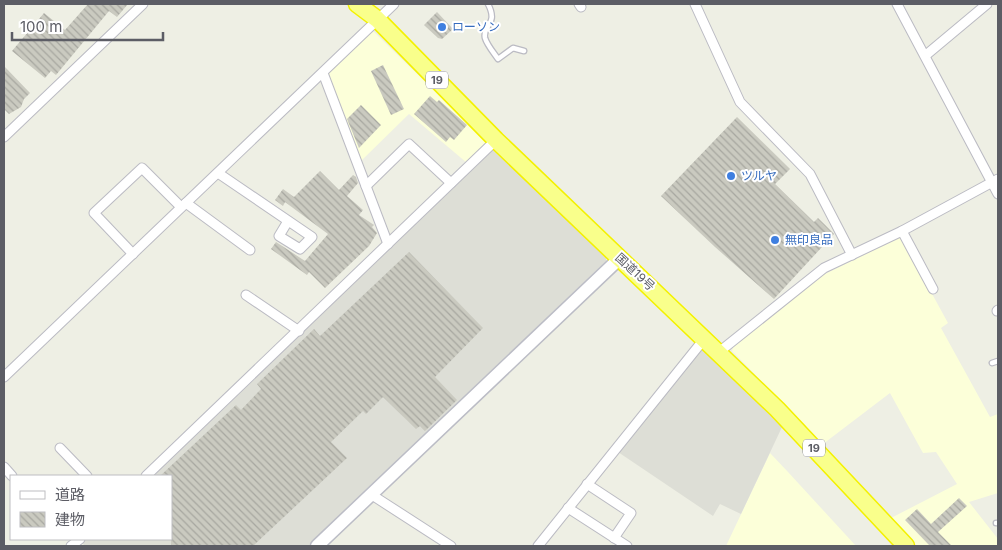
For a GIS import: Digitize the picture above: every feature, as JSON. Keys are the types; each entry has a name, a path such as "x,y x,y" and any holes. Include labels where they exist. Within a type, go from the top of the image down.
{"highway":[{"name":"国道19号","path":"357,4 377,19 496,140 777,409 906,546"}],"street":[{"path":"4,137 143,4"},
{"path":"4,377 394,4"},
{"path":"695,4 740,102 810,174 852,255"},
{"path":"897,4 995,180 998,194"},
{"path":"926,56 987,4"},
{"path":"323,73 388,244"},
{"path":"147,475 496,140"},
{"path":"366,186 409,144 451,183"},
{"path":"133,254 94,213 142,168 184,205 250,250"},
{"path":"218,172 288,221"},
{"path":"719,352 824,268 902,231 995,180"},
{"path":"902,231 933,289"},
{"path":"317,546 620,258"},
{"path":"246,295 299,331"},
{"path":"538,546 705,338"},
{"path":"60,448 86,475"},
{"path":"587,484 631,513 614,538"},
{"path":"372,495 451,546"},
{"path":"568,508 627,546"}],"lane":[{"path":"488,4 492,13 492,19 485,33 485,39 498,59 513,48 524,51"},
{"path":"992,363 998,361"}],"shaded area":[{"path":"372,30 487,142 487,145 467,163 409,114 360,162 328,79 328,73"},
{"path":"490,150 493,150 606,256 606,261 308,546 85,546 81,542 84,540 172,540 172,475 151,475"},
{"path":"901,237 948,323 941,328 990,417 998,414 998,493 969,502 998,539 998,546 916,546 891,518 957,484 936,452 923,453 890,393 823,444 732,351 733,347 821,276"},
{"path":"706,350 782,427 741,514 720,504 713,516 618,452 701,351"},
{"path":"770,453 788,472 856,546 726,546"}],"building":[{"path":"88,4 128,4 117,17 109,11 56,75 51,71 45,78 12,51 44,13 65,30"},
{"path":"437,12 453,29 442,39 438,38 424,25"},
{"path":"383,65 404,109 391,115 371,71"},
{"path":"4,66 30,93 24,99 21,107 9,114 4,109"},
{"path":"430,96 437,102 439,100 467,125 454,140 450,137 446,142 414,114"},
{"path":"361,105 381,125 359,148 347,119"},
{"path":"737,117 790,169 775,184 814,222 818,218 834,234 774,299 661,196"},
{"path":"320,171 339,190 353,175 356,177 358,183 347,196 363,210 359,215 374,225 372,227 377,233 369,246 325,288 309,272 307,275 271,249 276,242 305,261 328,234 285,202 283,206 275,200 283,189 294,197"},
{"path":"409,252 483,328 435,377 457,400 425,431 420,426 416,429 383,397 366,414 363,411 331,442 347,458 253,546 171,546 172,475 161,475 236,405 241,410 261,389 257,384 314,329 320,336"},
{"path":"959,498 967,506 938,532 952,546 930,546 905,520 917,509 931,524"}],"place":[{"name":"ローソン","path":"442,27"},
{"name":"ツルヤ","path":"731,176"},
{"name":"無印良品","path":"775,240"}]}
